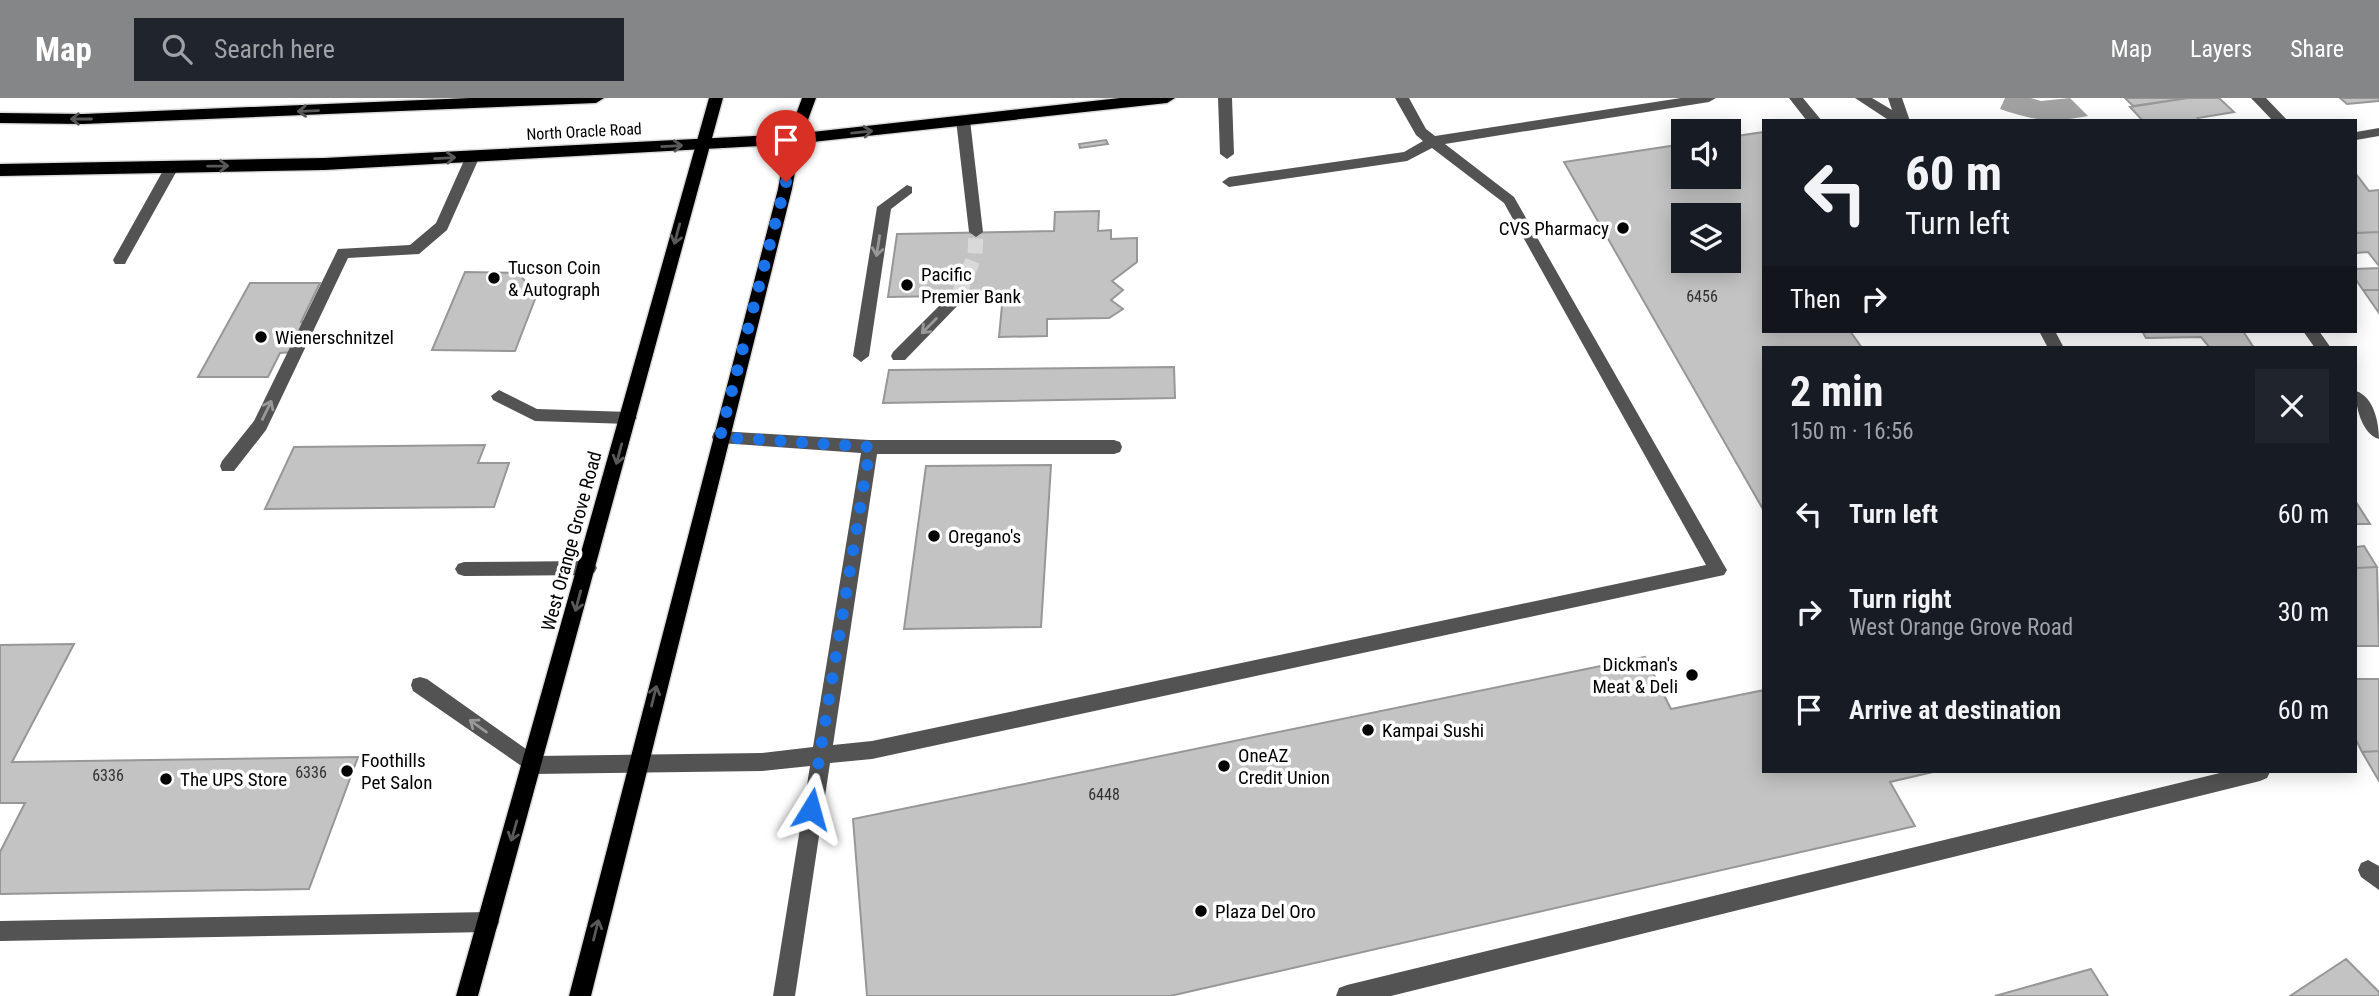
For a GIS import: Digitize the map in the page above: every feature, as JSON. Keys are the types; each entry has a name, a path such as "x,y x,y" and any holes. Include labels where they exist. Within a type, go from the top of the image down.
{"highway":[{"name":"North Oracle Road","path":"0,118 83,119 351,104 596,98"},
{"name":"North Oracle Road","path":"0,170 173,167 701,145 794,139 1167,98"}],"main road":[{"name":"West Orange Grove Road","path":"467,996 716,98"},
{"path":"580,996 785,189 794,139 809,98"}],"street":[{"path":"1225,98 1227,154"},
{"path":"420,685 533,765 762,762 872,750 1718,570 1509,200 1421,132 1402,98"},
{"path":"1620,112 1628,98"},
{"path":"1229,182 1407,156 1433,141 1709,98"},
{"path":"1796,98 1813,119"},
{"path":"1862,98 1899,119"},
{"path":"1895,98 1901,119"},
{"path":"2258,98 2279,119"},
{"path":"963,120 976,232"},
{"path":"2357,136 2379,132"},
{"path":"228,466 260,425 343,253 414,250 442,226 473,156"},
{"path":"120,260 173,167"},
{"path":"861,356 884,207 907,190"},
{"path":"899,356 958,296"},
{"path":"499,396 535,415 629,418"},
{"path":"2357,399 2379,433"},
{"path":"720,437 870,447 1114,447"},
{"path":"784,996 819,756 870,447"},
{"path":"464,569 587,568"},
{"path":"1347,996 2256,773"},
{"path":"0,931 489,922"}],"shaded area":[{"path":"2005,98 2031,98 2041,101 2070,98 2088,116 2044,119 2000,109"}],"building":[{"path":"2125,98 2188,98 2133,106"},
{"path":"2188,98 2219,98 2234,112 2199,119 2141,119 2130,107"},
{"path":"2340,98 2379,98 2379,101 2347,104"},
{"path":"1762,132 1762,333 1851,333 1861,346 1762,346 1762,508 1564,162 1671,146 1671,189 1741,189 1741,135"},
{"path":"1106,140 1108,144 1080,148 1079,144"},
{"path":"2357,175 2369,191 2379,190 2379,232 2357,233"},
{"path":"1099,211 1098,231 1111,230 1111,239 1137,238 1137,262 1112,281 1123,290 1111,300 1123,309 1109,318 1047,319 1047,336 999,337 1003,295 888,297 897,234 1054,231 1055,212"},
{"path":"2379,232 2379,266 2368,252 2357,253 2357,233"},
{"path":"2379,268 2379,290 2363,290 2357,281 2357,269"},
{"path":"465,272 518,273 537,294 515,351 432,350"},
{"name":"Wienerschnitzel","path":"250,283 320,283 301,322 309,321 294,352 280,353 268,377 198,377"},
{"path":"2363,290 2379,290 2379,313"},
{"path":"2143,333 2244,333 2253,346 2208,346 2201,337 2146,338"},
{"path":"1174,367 1175,398 883,403 889,370"},
{"path":"485,445 478,463 509,463 494,507 265,509 294,447"},
{"path":"1051,465 1041,627 904,629 926,466"},
{"path":"2357,504 2370,524 2357,524"},
{"path":"2364,546 2377,567 2357,568 2357,547"},
{"path":"2377,567 2379,646 2357,646 2357,568"},
{"path":"74,644 12,762 358,757 309,889 0,894 0,852 25,803 0,803 0,645"},
{"name":"Plaza Del Oro","path":"1645,657 1671,709 1762,690 1762,773 1929,773 1890,782 1915,826 1170,996 867,996 853,819"},
{"path":"2357,679 2379,679 2379,751 2362,752 2357,742"},
{"path":"2379,751 2379,781 2362,752"},
{"path":"2346,959 2379,992 2379,996 2290,996"},
{"path":"2091,969 2108,996 1995,996"}],"tunnel":[{"path":"958,296 975,255 976,232"}],"place":[{"name":"CVS Pharmacy","path":"1623,228"},
{"name":"Tucson Coin & Autograph","path":"494,278"},
{"name":"Pacific Premier Bank","path":"907,285"},
{"name":"Wienerschnitzel","path":"261,337"},
{"name":"Oregano's","path":"934,536"},
{"name":"Dickman's Meat & Deli","path":"1692,675"},
{"name":"Kampai Sushi","path":"1368,730"},
{"name":"OneAZ Credit Union","path":"1224,766"},
{"name":"Foothills Pet Salon","path":"347,771"},
{"name":"The UPS Store","path":"166,779"},
{"name":"Plaza Del Oro","path":"1201,911"}],"route":[{"path":"786,182 720,437 870,447 811,809"}]}
